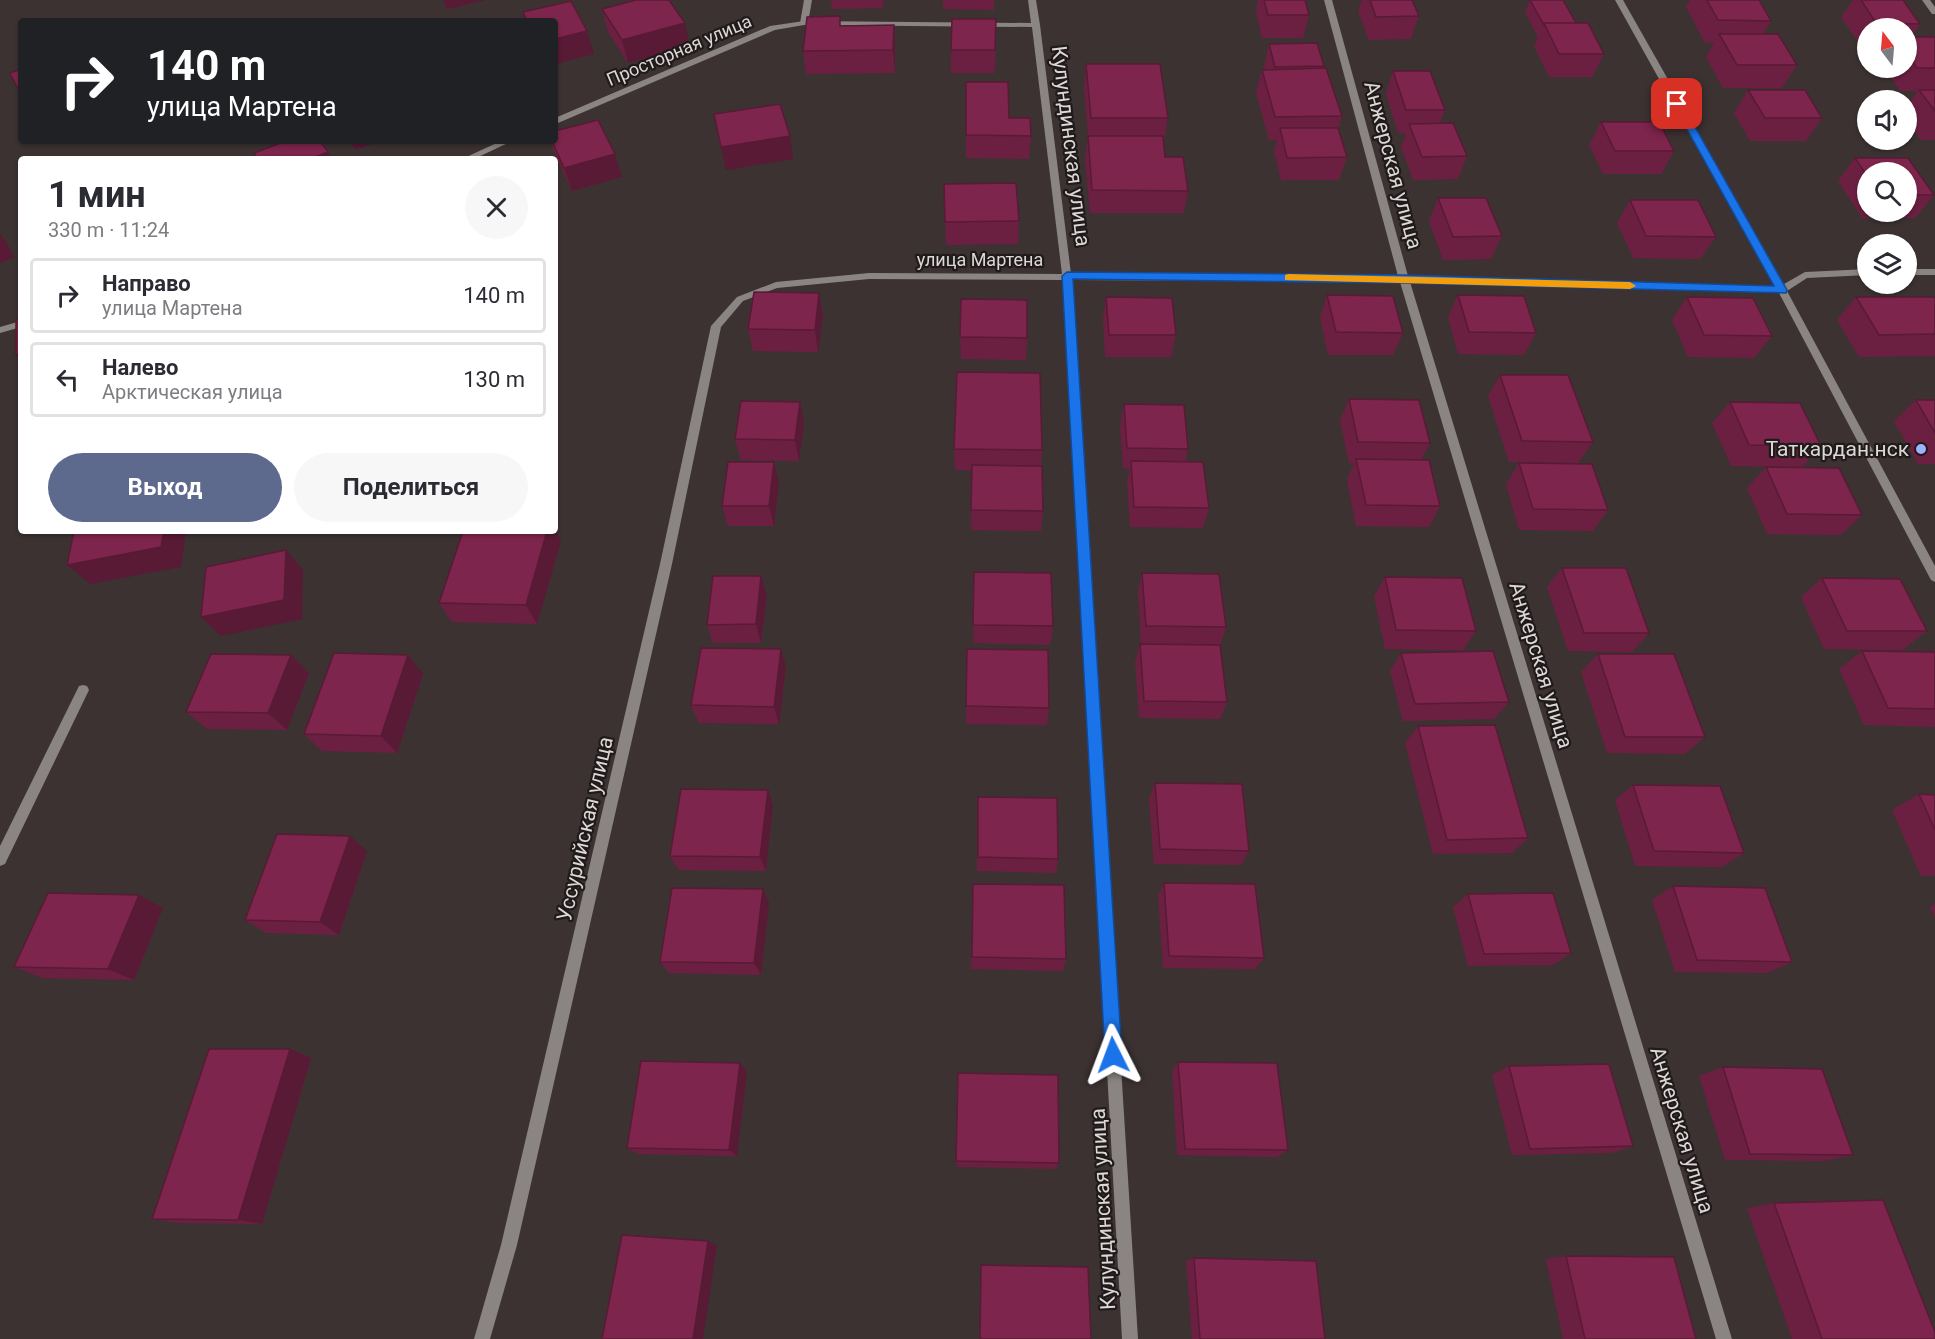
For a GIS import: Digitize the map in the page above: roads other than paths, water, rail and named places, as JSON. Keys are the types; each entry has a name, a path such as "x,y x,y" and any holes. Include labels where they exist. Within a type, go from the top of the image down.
{"street":[{"path":"804,23 808,0"},
{"name":"Кулундинская улица","path":"1032,0 1067,276 1130,1339"},
{"name":"Анжерская улица","path":"1328,0 1404,279 1724,1339"},
{"path":"1619,0 1782,290 1935,577"},
{"path":"1926,0 1935,12"},
{"name":"Просторная улица","path":"558,120 773,28 804,23 1036,25"},
{"path":"473,156 501,144"},
{"path":"1917,272 1935,272"},
{"path":"1782,290 1804,275 1857,273"},
{"name":"улица Мартена","path":"716,326 740,299 776,285 869,276 1404,279 1782,290"},
{"path":"0,330 18,325"},
{"name":"Уссурийская улица","path":"482,1339 509,1245 664,575 716,326"},
{"path":"0,860 82,690"}],"place":[{"name":"Таткардан.нск","path":"1921,449"}]}
